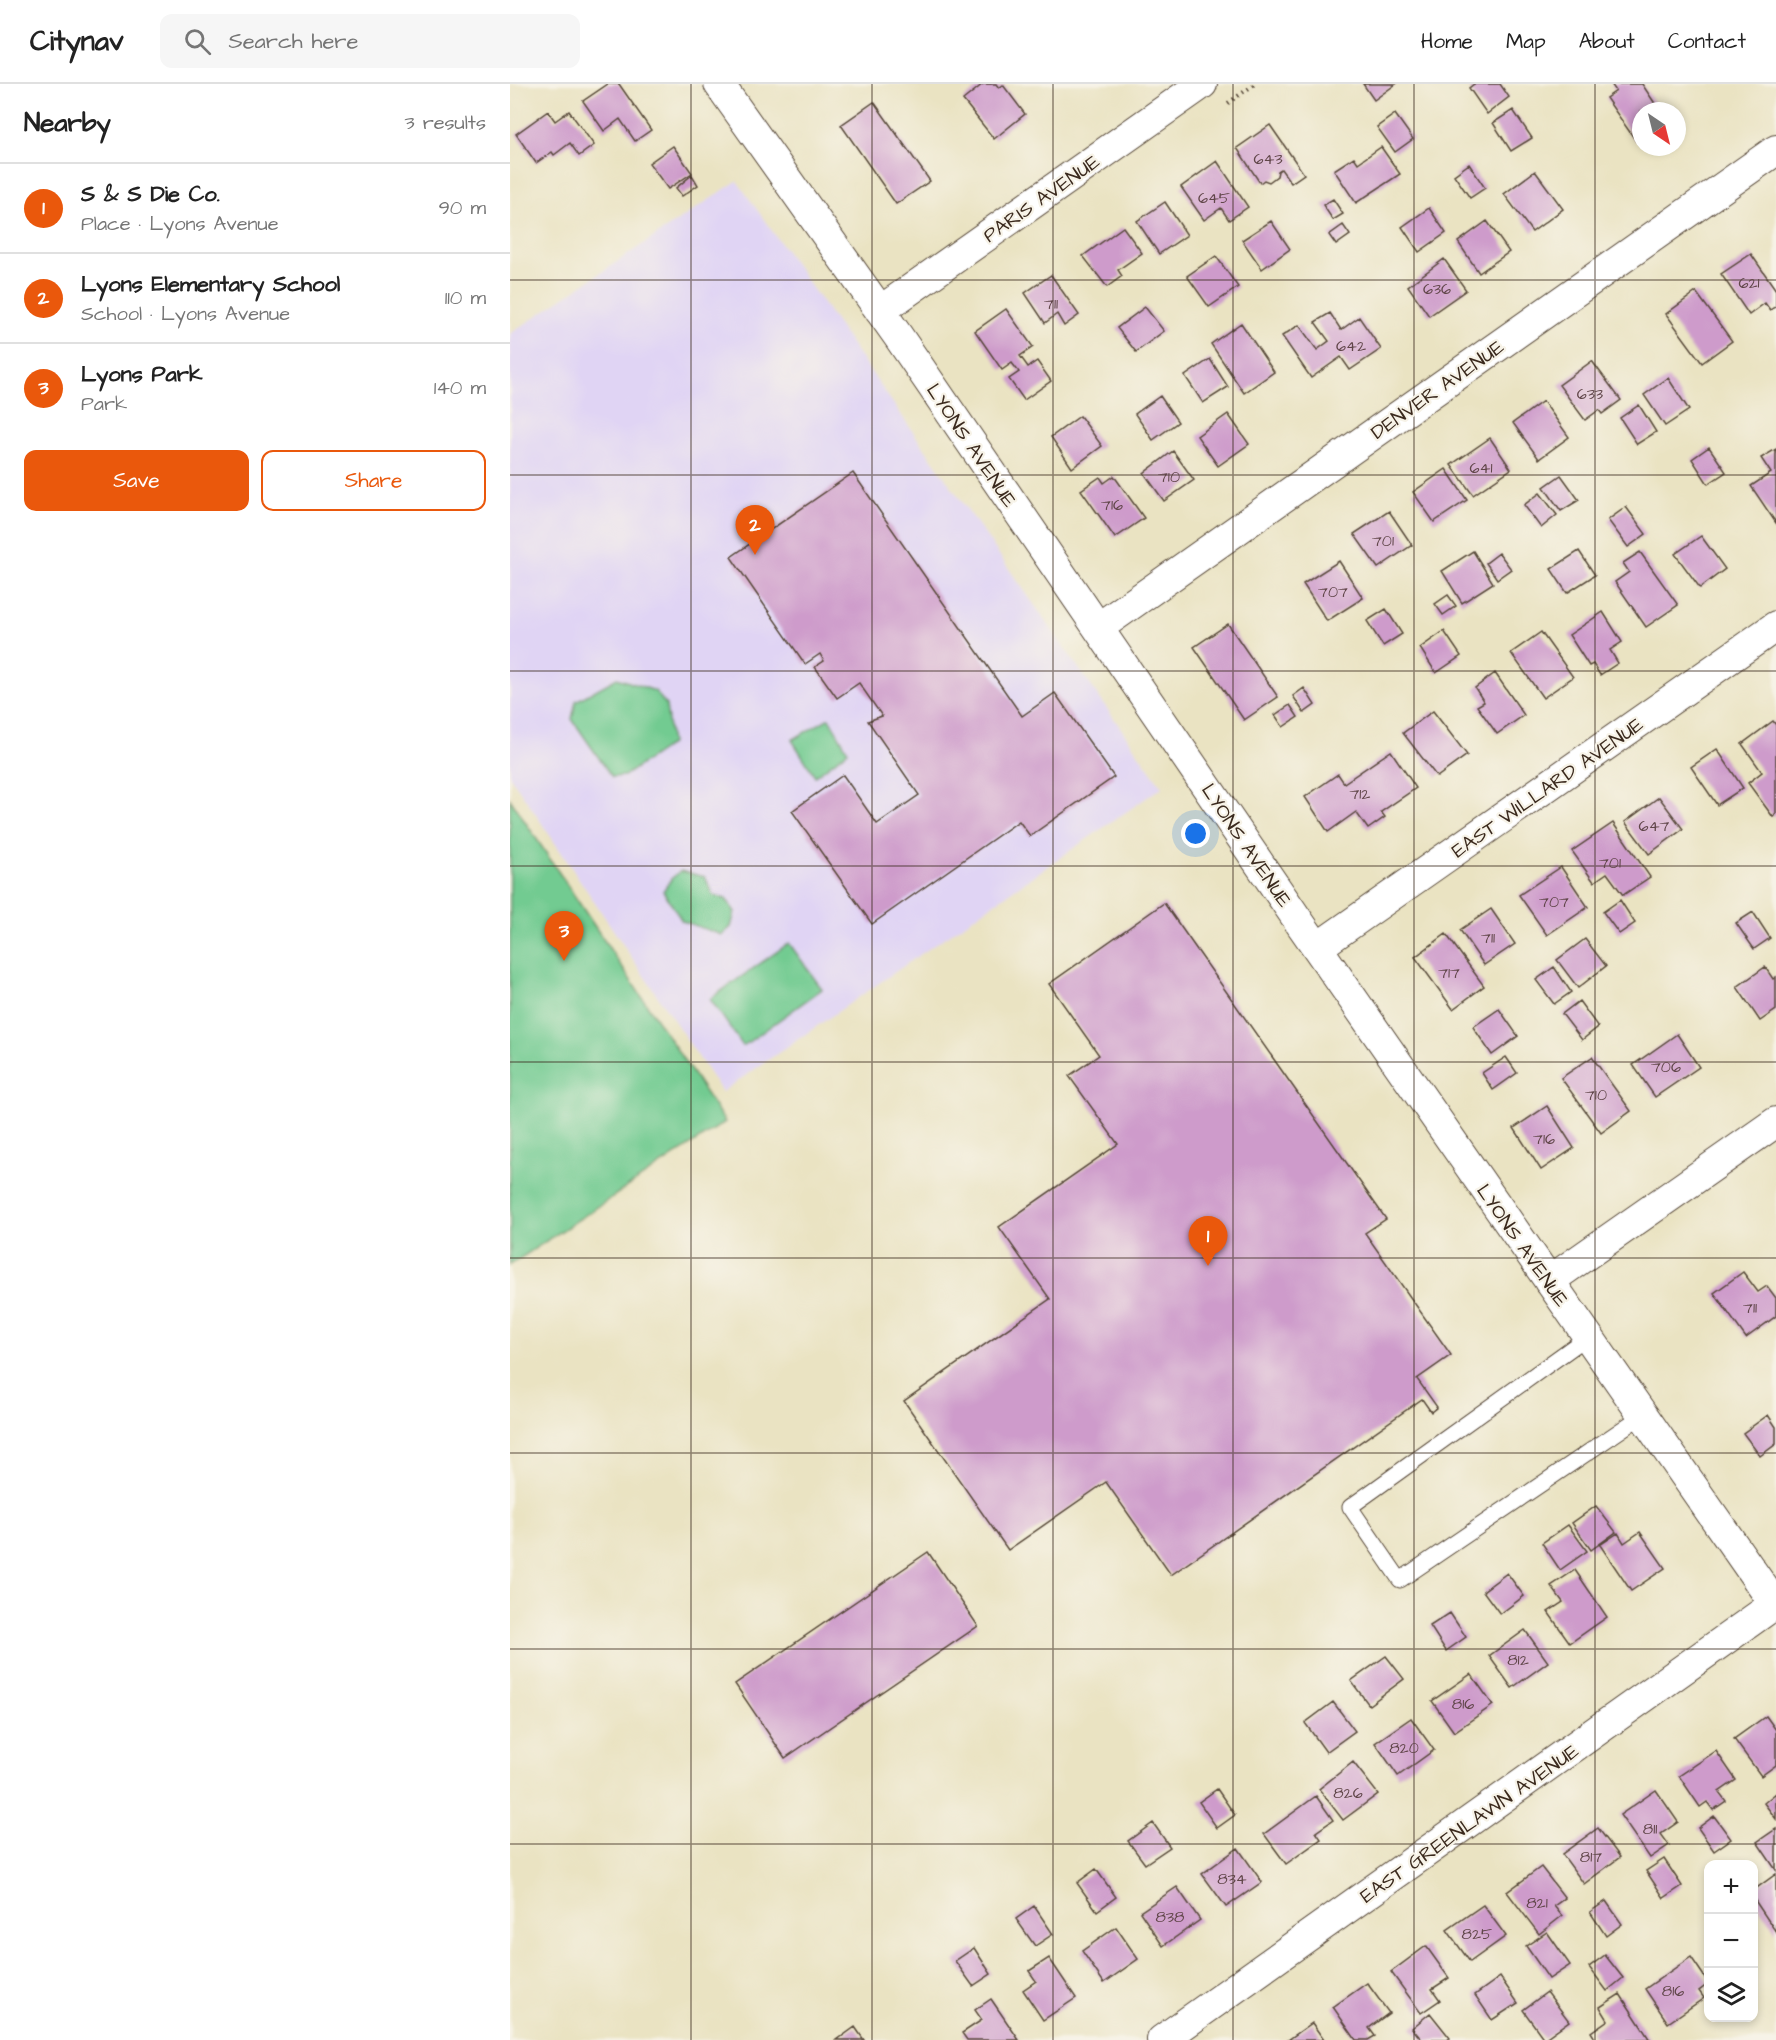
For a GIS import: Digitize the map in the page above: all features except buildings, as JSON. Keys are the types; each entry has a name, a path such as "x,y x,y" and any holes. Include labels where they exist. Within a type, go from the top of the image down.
{"street":[{"name":"LYONS AVENUE","path":"719,84 880,311 1587,1337 1775,1605"},
{"name":"PARIS AVENUE","path":"880,311 1202,84"},
{"name":"DENVER AVENUE","path":"1098,628 1776,150"},
{"name":"EAST WILLARD AVENUE","path":"1318,947 1776,626"},
{"path":"1549,1281 1776,1122"},
{"name":"EAST GREENLAWN AVENUE","path":"1162,2040 1775,1605"}],"lane":[{"path":"1587,1337 1350,1507 1400,1580 1643,1415"}],"path":[{"path":"1226,104 1255,84"}],"shaded area":[{"path":"737,181 1162,787 722,1092 510,776 510,334"}],"green space":[{"path":"617,678 655,691 666,705 671,744 624,776 612,777 572,719 576,701"},
{"path":"829,718 848,751 815,776 792,740"},
{"path":"510,799 725,1122 510,1265"},
{"path":"681,871 705,877 713,895 726,899 735,912 731,927 722,935 682,921 663,891 672,878"},
{"path":"789,943 822,989 743,1046 710,999"}],"place":[{"name":"Lyons Elementary School","path":"755,555"},
{"name":"Lyons Park","path":"564,961"},
{"name":"S & S Die Co.","path":"1208,1266"}]}
